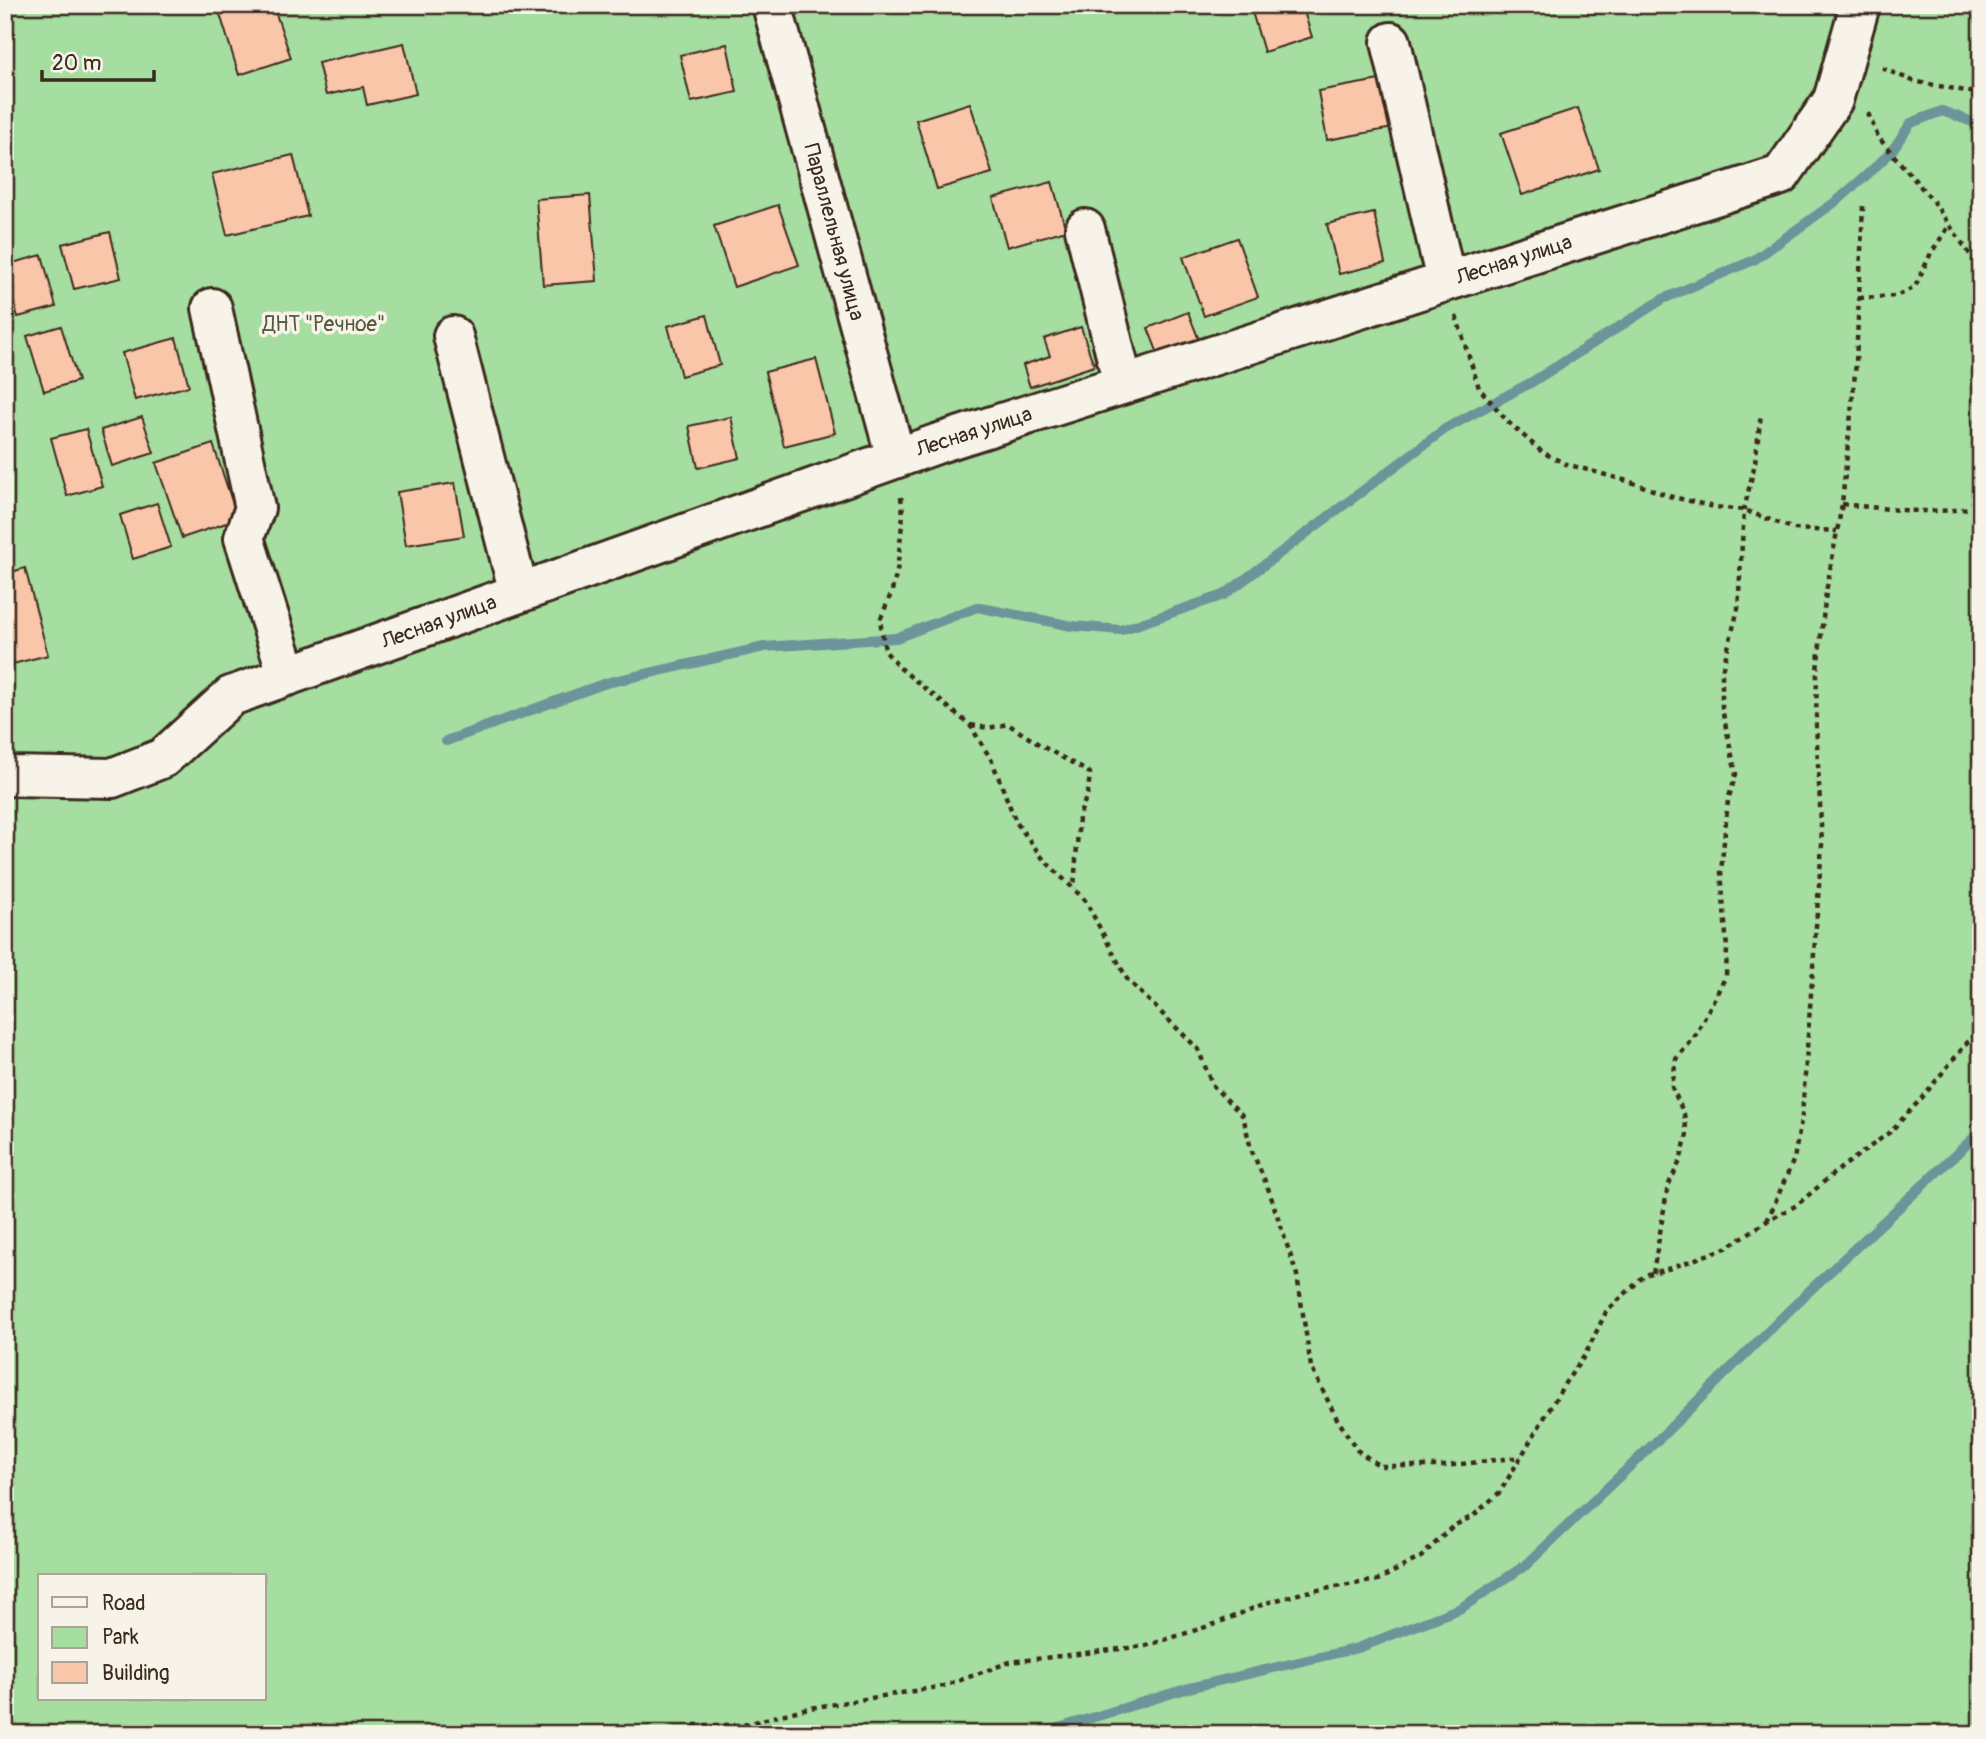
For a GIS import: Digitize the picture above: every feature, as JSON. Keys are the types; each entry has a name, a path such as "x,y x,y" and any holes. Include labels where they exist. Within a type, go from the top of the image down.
{"street":[{"name":"Параллельная улица","path":"772,5 896,458"},
{"name":"Лесная улица","path":"7,775 112,778 163,758 231,696 896,458 1781,175 1833,100 1860,5"},
{"path":"1391,42 1446,281"},
{"path":"1085,229 1123,384"},
{"path":"212,308 255,508 244,538 288,676"},
{"path":"453,336 519,593"}],"path":[{"path":"1843,60 1913,81 1981,94"},
{"path":"1843,60 1878,137 1932,200 1981,270"},
{"path":"1767,1221 1794,1159 1802,1116 1822,845 1816,723 1817,670 1826,592 1842,504 1856,363 1863,206"},
{"path":"1859,298 1896,296 1915,287 1931,253 1949,226"},
{"path":"1446,281 1466,355 1479,388 1508,422 1542,452 1566,464 1669,496 1714,507 1744,510 1795,529 1837,531"},
{"path":"1653,1273 1668,1186 1680,1161 1687,1135 1684,1114 1672,1087 1676,1059 1694,1038 1726,976 1727,948 1720,872 1728,800 1736,774 1721,709 1722,671 1738,609 1744,510 1755,463 1761,415"},
{"path":"896,458 903,514 897,572 880,620 885,651 901,668 970,725 992,761 1017,822 1044,860 1085,900 1127,979 1198,1049 1213,1086 1243,1115 1251,1150 1268,1188 1297,1275 1311,1367 1336,1418 1357,1450 1380,1466 1456,1465 1521,1457"},
{"path":"1842,504 1926,512 1957,511 1981,506"},
{"path":"970,725 988,728 1008,723 1040,745 1090,773 1088,792 1079,817 1074,888"},
{"path":"694,1725 743,1725 804,1709 944,1686 1010,1662 1145,1646 1215,1624 1266,1603 1306,1592 1378,1580 1421,1557 1452,1526 1473,1516 1500,1492 1565,1382 1585,1355 1606,1312 1645,1275 1726,1248 1797,1205 1833,1174 1890,1132 1981,1026"}],"green space":[{"name":"ДНТ \"Речное\"","path":"5,5 1981,5 1981,1734 5,1734"}],"building":[{"path":"237,5 273,5 291,58 239,75 219,11"},
{"path":"1250,5 1302,5 1312,37 1264,52"},
{"path":"404,43 416,94 367,105 363,87 326,95 318,63"},
{"path":"727,44 737,92 691,102 680,55"},
{"path":"1385,79 1393,128 1327,140 1318,91"},
{"path":"5,94 13,125 5,127"},
{"path":"970,103 992,173 937,189 916,120"},
{"path":"1578,108 1599,169 1522,195 1501,133"},
{"path":"293,155 308,216 227,235 212,174"},
{"path":"1052,182 1066,230 1007,247 993,198"},
{"path":"590,195 597,281 543,285 536,199"},
{"path":"778,205 799,265 734,287 714,226"},
{"path":"1374,213 1385,263 1339,274 1327,224"},
{"path":"110,232 121,278 74,289 62,244"},
{"path":"1237,238 1258,297 1204,316 1183,257"},
{"path":"42,255 56,307 18,317 5,265"},
{"path":"1188,312 1199,340 1159,356 1148,328"},
{"path":"707,315 720,365 681,376 668,326"},
{"path":"61,326 78,381 44,391 27,336"},
{"path":"1081,327 1094,366 1030,387 1023,365 1050,356 1044,339"},
{"path":"176,338 189,386 135,400 122,353"},
{"path":"816,359 835,433 784,446 765,372"},
{"path":"142,417 154,453 112,466 101,430"},
{"path":"731,417 740,458 698,468 689,426"},
{"path":"86,429 102,486 67,496 51,438"},
{"path":"213,444 238,519 182,538 156,463"},
{"path":"455,483 464,536 406,545 397,492"},
{"path":"157,503 171,547 133,559 120,515"},
{"path":"25,568 48,655 5,666 5,574"}],"waterway":[{"path":"446,741 606,683 764,647 896,638 977,607 1072,626 1121,630 1224,595 1445,429 1532,382 1663,299 1754,260 1838,200 1869,173 1891,152 1911,123 1942,111 1981,125"},
{"path":"1039,1734 1189,1688 1358,1648 1461,1608 1526,1565 1807,1293 1981,1131"}]}
